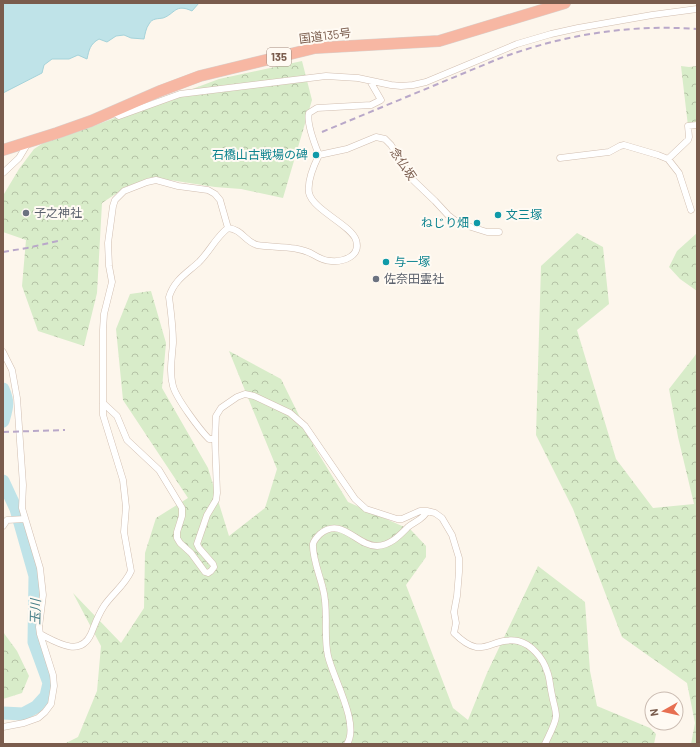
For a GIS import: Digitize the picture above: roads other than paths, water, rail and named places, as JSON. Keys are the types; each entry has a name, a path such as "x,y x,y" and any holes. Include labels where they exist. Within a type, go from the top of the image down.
{"highway":[{"name":"国道135号","path":"3,150 57,133 113,112 160,90 187,80 301,51 336,47 439,41 565,3"}],"street":[{"path":"113,112 119,116 180,94 326,76 342,76 391,85 413,85 426,82 517,44 551,34 630,19 697,9"},
{"path":"215,439 209,440 203,433 172,386 171,368 173,342 169,297 171,291 177,281 199,262 221,234 228,228 235,229 252,243 257,245 305,250 319,258 331,261 353,257 356,251 357,242 354,234 315,203 310,195 309,187 311,175 319,155 308,121 309,113 317,108 371,105 382,100 370,80"},
{"path":"668,159 688,140 688,126 697,125"},
{"name":"念仏坂","path":"319,155 347,149 376,137 385,139 391,145 412,180 448,215 457,222 470,227 487,232 499,232"},
{"path":"3,173 19,158 28,143"},
{"path":"560,158 609,152 624,145 658,155 668,159 679,172 691,210"},
{"path":"40,634 65,646 74,647 86,642 99,613 128,577 131,571 124,532 126,507 123,480 103,415 103,330 104,314 112,282 108,243 115,200 124,191 156,180 208,190 215,194 220,200 228,228"},
{"path":"3,352 12,370 18,398 23,485 22,508 40,568 43,595 39,627 54,686 51,704 45,712 32,721 3,727"},
{"path":"103,403 117,416 127,440 159,470 182,508 182,516 177,532 177,538 202,570 208,573 213,569 213,564 199,548 198,544 207,516 216,500 217,493 215,439 216,416 221,408 242,395 250,395 290,413 305,426 355,499 366,509 397,519 402,519 420,511 427,511 442,518 447,526 459,558 458,590 454,612 456,623 454,633 465,643 477,647 484,647 512,640 530,646 538,654 547,671 556,717 545,744"},
{"path":"347,744 351,735 351,728 341,692 328,658 325,641 327,619 326,602 318,572 313,544 314,540 323,533 335,528 341,529 362,542 370,545 385,545 392,542 410,525 425,515 427,511"},
{"path":"3,526 7,520 25,519"}],"water":[{"path":"3,3 199,3 192,11 182,8 163,18 155,19 150,22 144,39 131,38 124,35 116,36 107,42 99,39 89,50 87,59 78,55 69,59 52,59 44,65 42,73 3,93"}],"waterway":[{"name":"玉川","path":"3,389 7,405 3,421"},
{"name":"玉川","path":"3,481 16,509 35,576 34,642 49,683 46,696 36,707 23,714 3,713"}],"railway":[{"path":"322,132 498,59 546,43 596,33 621,30 646,28 697,29"},
{"path":"3,252 62,240"},
{"path":"3,432 65,430"}],"place":[{"name":"石橋山古戦場の碑","path":"316,155"},
{"name":"子之神社","path":"26,213"},
{"name":"文三塚","path":"498,215"},
{"name":"ねじり畑","path":"477,223"},
{"name":"与一塚","path":"386,262"},
{"name":"佐奈田霊社","path":"376,279"}]}
